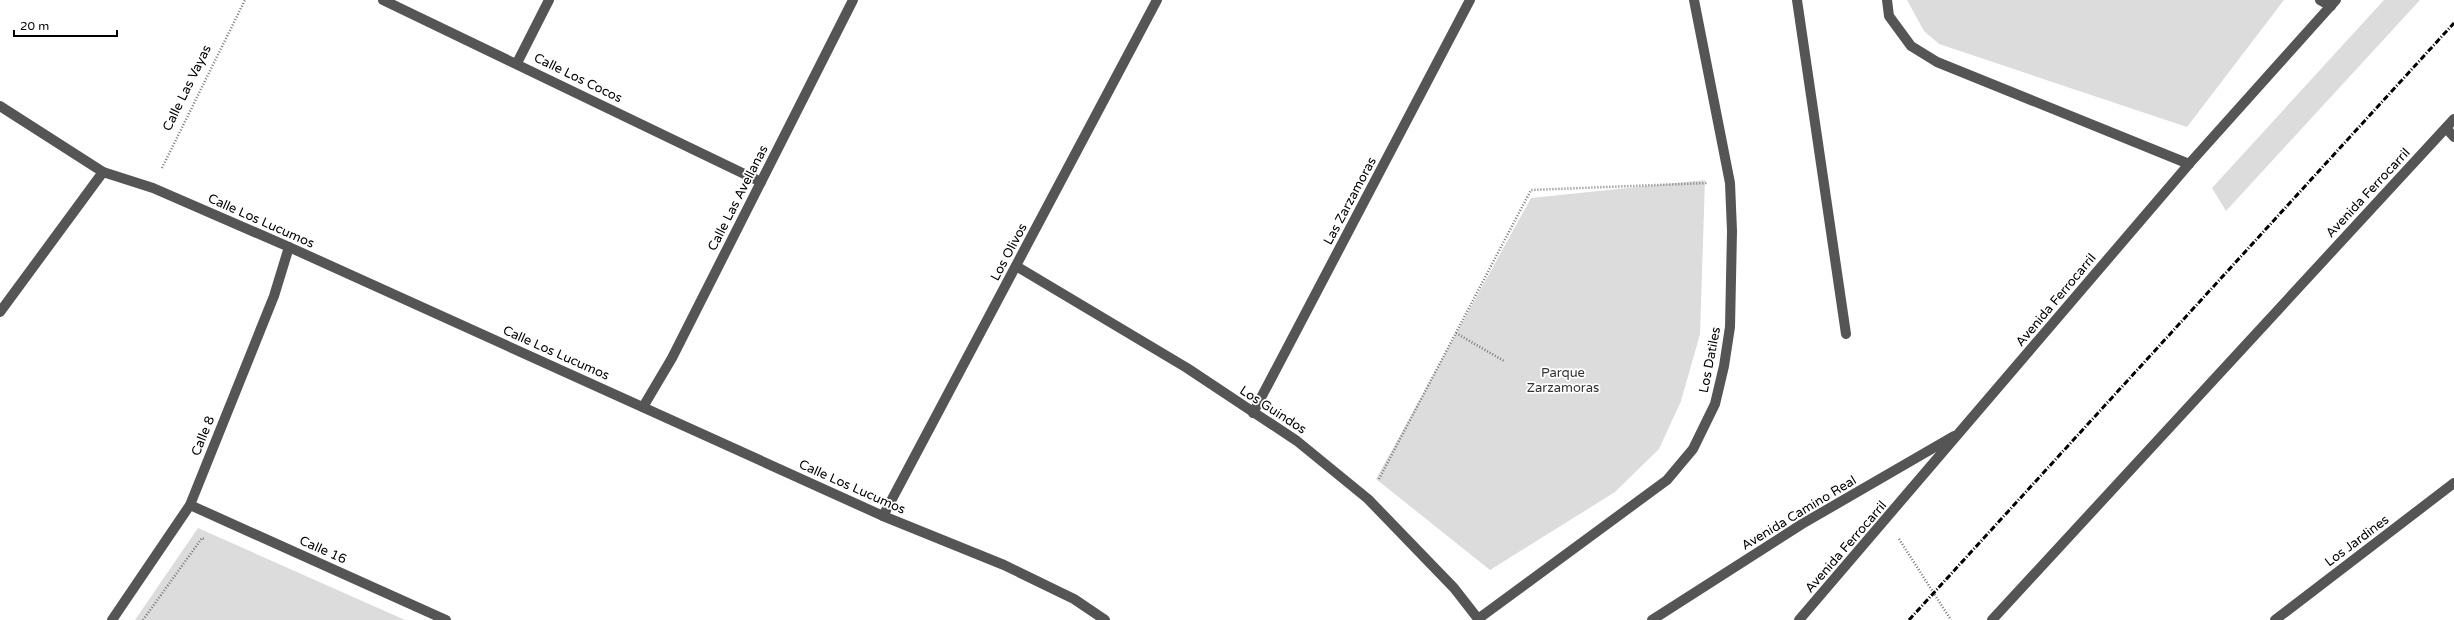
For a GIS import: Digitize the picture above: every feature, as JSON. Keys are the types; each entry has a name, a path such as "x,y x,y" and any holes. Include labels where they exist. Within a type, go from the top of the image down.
{"street":[{"name":"Calle Los Cocos","path":"383,0 517,63 761,182"},
{"path":"517,63 549,0"},
{"name":"Calle Las Avellanas","path":"643,407 672,358 853,0"},
{"name":"Los Olivos","path":"883,516 1157,0"},
{"name":"Las Zarzamoras","path":"1253,414 1470,0"},
{"name":"Los Datiles","path":"1479,620 1667,480 1683,463 1702,435 1715,404 1724,366 1730,327 1732,252 1730,183 1694,0"},
{"path":"1796,0 1846,334"},
{"path":"1887,0 1889,16 1911,46 1937,62 2189,164"},
{"path":"2320,0 2333,3"},
{"name":"Avenida Ferrocarril","path":"1799,620 1887,520 2189,164 2333,3"},
{"name":"Calle Los Lucumos","path":"0,106 103,172 152,188 289,247 883,516 1004,565 1074,599 1105,620"},
{"name":"Avenida Ferrocarril","path":"1992,620 2454,118"},
{"path":"2446,128 2454,137"},
{"path":"0,312 103,172"},
{"name":"Calle 8","path":"112,620 190,505 274,296 289,247"},
{"name":"Los Guindos","path":"1016,266 1187,368 1253,414 1297,441 1368,499 1454,588 1479,620"},
{"name":"Avenida Camino Real","path":"1652,620 1802,524 1961,432"},
{"name":"Los Jardines","path":"2276,620 2454,483"},
{"name":"Calle 16","path":"190,505 446,620"}],"path":[{"name":"Calle Las Vayas","path":"152,188 245,0"},
{"path":"1368,499 1531,190 1730,183"},
{"path":"1456,333 1504,361"},
{"path":"1887,520 1951,620"},
{"path":"143,620 202,538"}],"green space":[{"path":"1907,0 2284,0 2187,127 1939,44 1924,31"},
{"path":"2384,0 2420,0 2226,211 2212,188"},
{"name":"Parque Zarzamoras","path":"1705,180 1700,334 1681,401 1659,449 1615,492 1490,570 1376,479 1531,198"},
{"path":"198,528 405,620 135,620"}],"railway":[{"path":"1909,620 2454,23"}]}
